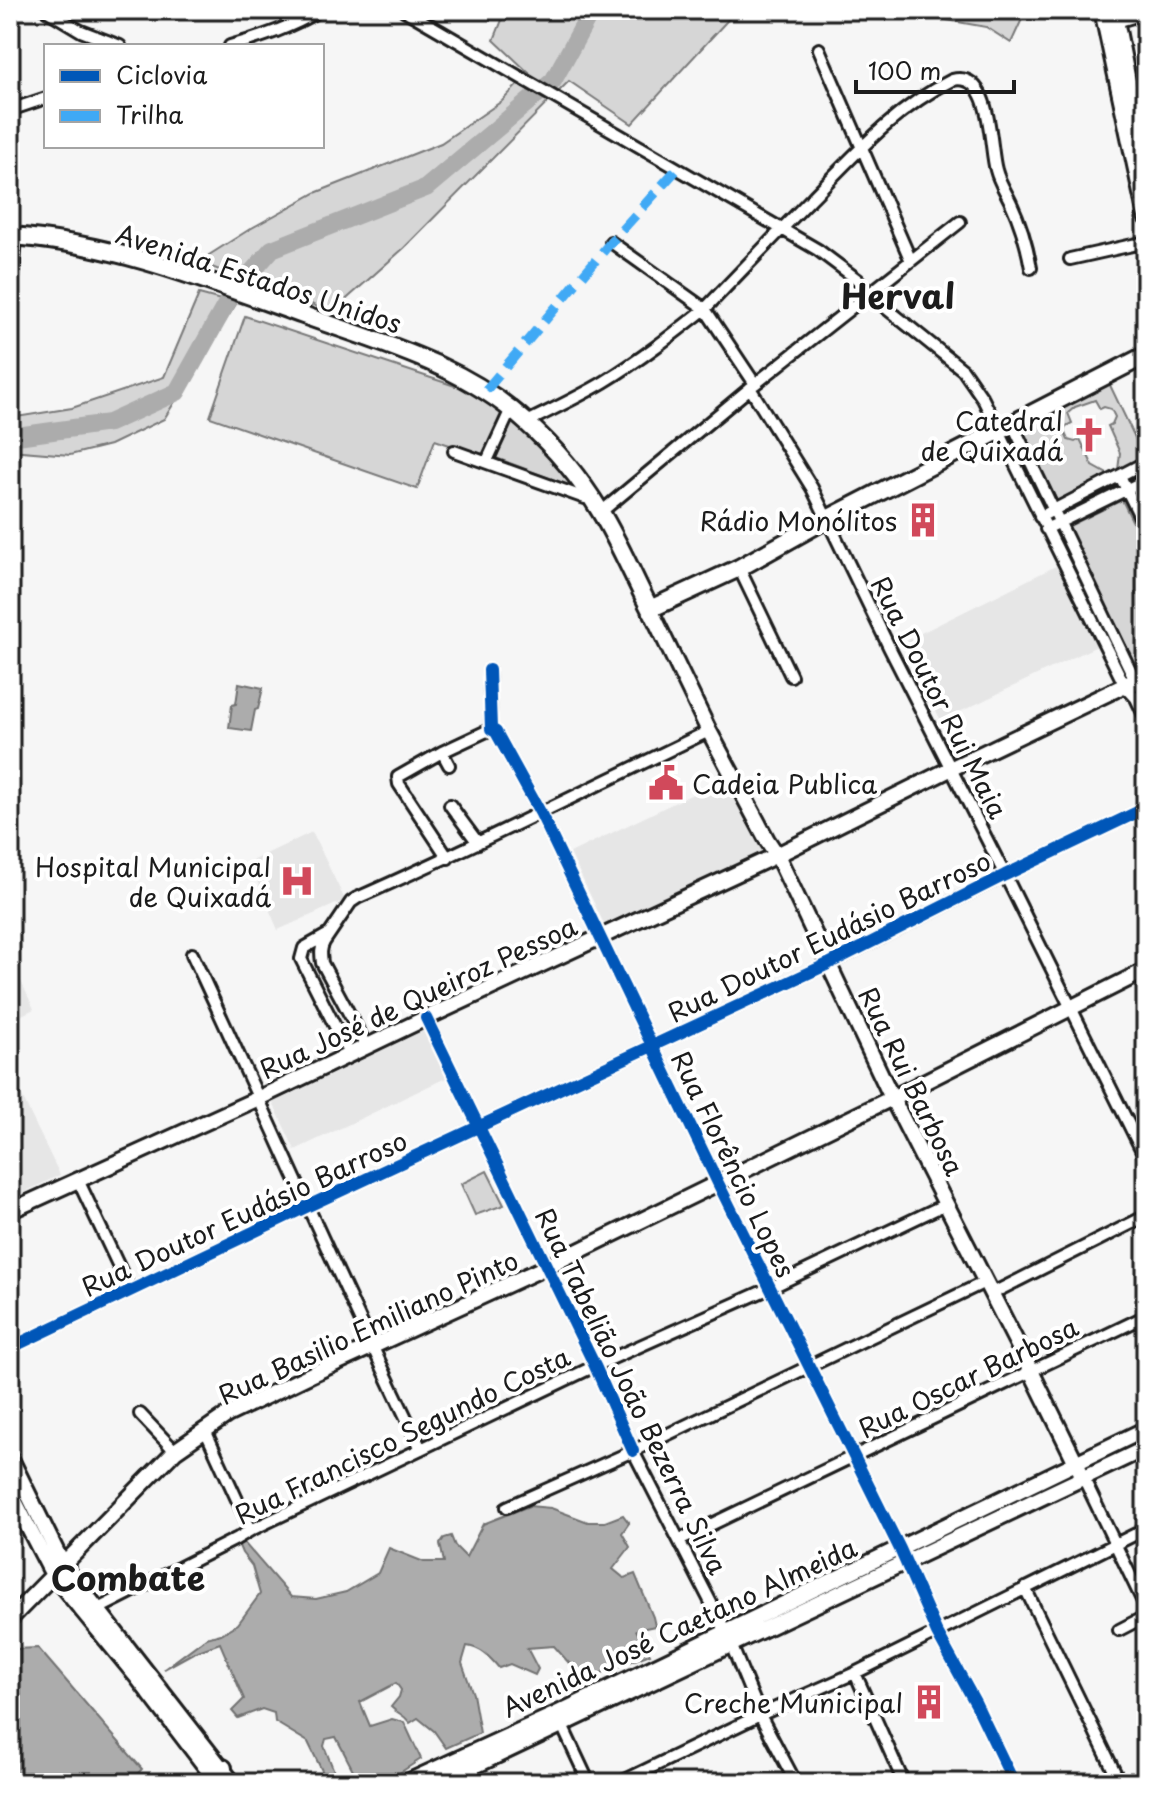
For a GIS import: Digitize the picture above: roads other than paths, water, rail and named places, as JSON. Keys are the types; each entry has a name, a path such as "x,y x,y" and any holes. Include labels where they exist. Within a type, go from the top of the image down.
{"main road":[{"path":"1146,11 1110,16 1141,162 1146,217"},
{"name":"Avenida Estados Unidos","path":"13,236 107,251 196,276 412,353 486,390"},
{"path":"650,609 739,568 827,519 1146,355"},
{"name":"Rua Rui Barbosa","path":"486,390 527,422 558,452 596,505 709,731 777,855 892,1098 1080,1470"},
{"name":"Rua José de Queiroz Pessoa","path":"10,1211 777,855 1135,680"},
{"name":"Rua Basilio Emiliano Pinto","path":"10,1619 175,1451 227,1415 546,1267 1146,970"},
{"name":"Avenida José Caetano Almeida","path":"439,1783 559,1720 1080,1470 1146,1429"},
{"name":"Avenida José Caetano Almeida","path":"1080,1470 1146,1448"},
{"path":"10,1457 37,1511 58,1570 98,1609 120,1647"},
{"path":"10,1492 16,1521 120,1647 218,1776 233,1783"},
{"name":"Avenida José Caetano Almeida","path":"405,1783 559,1720"}],"street":[{"path":"46,10 81,31 115,44"},
{"path":"238,44 287,27 320,10"},
{"path":"404,10 818,250 963,370 1005,427 1054,509 1135,680 1136,698 1146,719"},
{"path":"819,49 911,261"},
{"path":"527,422 614,375 650,352 705,309 862,147 902,113 958,78 973,85 987,111 995,166 1020,225 1031,268"},
{"path":"10,110 44,99"},
{"path":"454,451 585,498 596,505 753,386 960,222"},
{"path":"10,323 13,236"},
{"name":"Rua Doutor Rui Maia","path":"611,242 705,309 799,464 1146,1159"},
{"path":"1070,259 1146,242"},
{"path":"487,461 511,409"},
{"path":"1005,427 1046,529 1135,680"},
{"path":"1040,517 1146,462"},
{"path":"1133,469 1143,481 1146,495"},
{"path":"1120,476 1146,529"},
{"path":"1046,529 1143,481"},
{"path":"739,568 791,676"},
{"path":"448,858 397,780 400,774 491,729 489,670"},
{"name":"Rua Florêncio Lopes","path":"491,729 496,732 540,812 718,1183 903,1555 937,1633 1014,1783"},
{"path":"367,1047 322,963 321,949 351,902 709,731"},
{"path":"442,752 449,765"},
{"path":"450,805 478,843"},
{"name":"Rua Doutor Eudásio Barroso","path":"10,1348 828,964 1146,808"},
{"path":"330,934 308,944 301,959 349,1054"},
{"path":"192,954 421,1449"},
{"name":"Rua Tabelião João Bezerra Silva","path":"426,1018 633,1451 728,1638 760,1715 796,1783"},
{"path":"78,1180 130,1290"},
{"name":"Rua Francisco Segundo Costa","path":"98,1609 251,1530 946,1204"},
{"path":"507,1507 1146,1216"},
{"name":"Rua Oscar Barbosa","path":"679,1540 1146,1316"},
{"path":"140,1414 175,1451"},
{"path":"205,1430 251,1530"},
{"name":"Rua Rui Barbosa","path":"1080,1470 1146,1608"},
{"path":"16,1521 37,1511"},
{"path":"619,1783 855,1673 1146,1529"},
{"path":"1025,1588 1120,1783"},
{"path":"1119,1630 1146,1616"},
{"path":"855,1673 904,1783"},
{"path":"559,1720 589,1783"}],"waterway":[{"path":"245,280 272,249 426,188 553,81 592,10"},
{"path":"999,10 1008,16"},
{"path":"10,437 109,423 177,392 229,299"}],"place":[{"name":"Catedral de Quixadá","path":"1089,435"},
{"name":"Rádio Monólitos","path":"923,520"},
{"name":"Cadeia Publica","path":"666,783"},
{"name":"Hospital Municipal de Quixadá","path":"297,881"},
{"name":"Creche Municipal","path":"929,1702"}],"district":[{"name":"Herval","path":"898,295"},
{"name":"Combate","path":"128,1577"}]}
